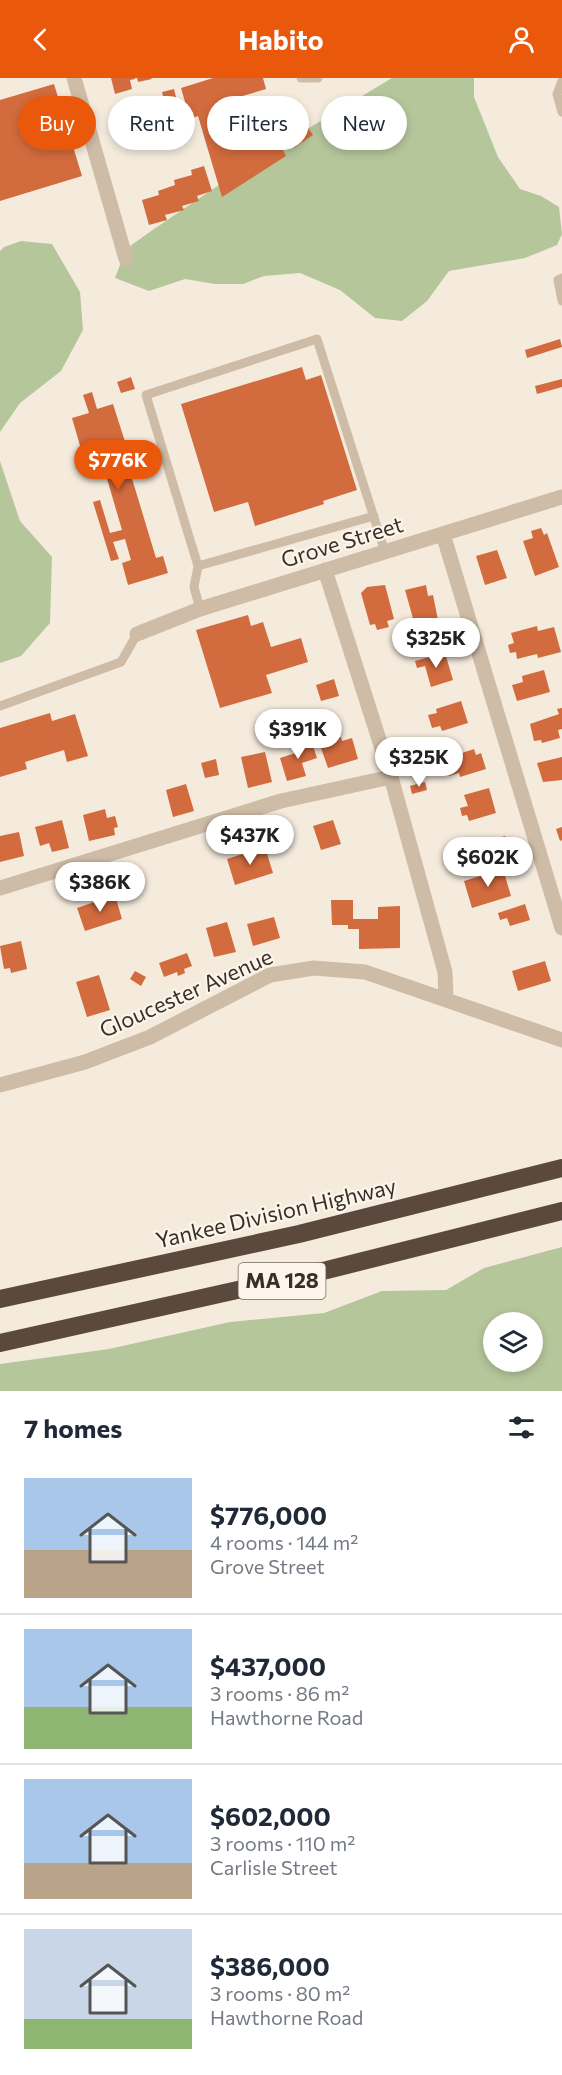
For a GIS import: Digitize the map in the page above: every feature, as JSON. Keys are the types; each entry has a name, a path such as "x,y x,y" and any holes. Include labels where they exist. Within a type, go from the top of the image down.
{"highway":[{"name":"Yankee Division Highway","path":"0,1299 277,1239 562,1168"},
{"name":"MA 128","path":"0,1342 282,1281 562,1210"}],"street":[{"path":"74,78 126,259"},
{"name":"Grove Street","path":"137,634 200,609 562,497"},
{"path":"443,534 562,928"},
{"path":"325,570 391,777 445,972 446,998"},
{"path":"0,888 281,801 391,777"},
{"name":"Gloucester Avenue","path":"0,1085 85,1062 150,1037 270,975 294,970 336,968 365,972 446,998 562,1040"}],"lane":[{"path":"301,78 318,78"},
{"path":"562,81 557,94 562,112"},
{"path":"562,278 558,280 562,301"},
{"path":"200,609 194,587 198,566 146,395 317,339 385,552"},
{"path":"198,566 374,516"},
{"path":"0,706 122,662 137,634"}],"green space":[{"path":"392,78 474,78 474,97 498,157 520,189 541,196 559,207 562,234 557,245 525,258 449,271 427,301 402,321 375,318 340,290 300,273 264,276 243,284 215,284 185,279 149,291 115,278 126,249 273,150 309,150 309,128 321,121 321,150 407,150 407,96 362,96"},
{"path":"21,241 52,244 80,292 83,330 61,371 20,403 0,432 0,251 4,247"},
{"path":"0,461 20,521 52,557 50,623 21,656 0,663"},
{"path":"562,1247 562,1391 0,1391 0,1364 109,1349 230,1322 324,1313 382,1291 446,1290 484,1268"}],"building":[{"path":"111,78 135,79 130,80 132,89 115,94"},
{"path":"137,78 151,78 152,79 138,82"},
{"path":"213,78 263,78 266,89 243,96 207,96 207,146 198,116 195,117 195,96 183,96 181,88"},
{"path":"54,84 58,96 18,96 18,150 74,150 82,176 0,201 0,100"},
{"path":"174,89 176,96 163,96 162,92"},
{"path":"208,150 283,150 286,156 222,197"},
{"path":"204,166 212,191 197,196 199,201 182,206 184,210 165,215 167,220 149,225 142,200 159,195 158,191 175,185 174,180 192,175 191,170"},
{"path":"560,339 562,347 527,358 525,350"},
{"path":"302,367 306,380 321,375 357,490 323,501 324,504 255,526 248,502 214,512 181,404"},
{"path":"131,377 135,389 121,393 117,382"},
{"path":"562,379 562,387 537,394 535,386"},
{"path":"92,392 97,409 113,404 128,451 124,452 156,558 163,556 168,573 128,585 122,563 131,560 125,539 113,542 119,559 111,561 93,502 100,500 110,533 122,530 101,458 85,463 72,418 89,413 83,395"},
{"path":"541,528 544,535 547,533 559,567 535,576 523,541 533,538 531,531"},
{"path":"497,550 507,578 485,585 476,556"},
{"path":"385,585 394,619 387,621 389,627 377,630 375,624 370,625 361,593 367,587"},
{"path":"426,585 428,596 433,595 439,625 416,629 405,590"},
{"path":"248,615 251,626 263,622 271,647 301,638 308,662 266,675 272,693 220,708 196,630"},
{"path":"537,626 538,631 554,627 561,652 538,658 537,654 517,659 516,652 510,653 508,645 514,643 511,633"},
{"path":"445,653 453,680 431,687 425,666 417,668 415,661"},
{"path":"544,670 550,692 517,701 512,685 523,682 522,676"},
{"path":"334,679 339,696 321,701 316,685"},
{"path":"461,701 468,723 442,731 440,726 432,728 428,715 437,713 436,709"},
{"path":"562,708 562,729 558,730 560,738 542,743 541,740 534,741 530,724 559,714 557,709"},
{"path":"50,713 52,721 75,714 88,756 67,762 64,750 25,762 27,769 0,777 0,728"},
{"path":"310,737 317,758 302,763 306,776 287,781 280,758 302,751 299,740"},
{"path":"341,737 342,741 352,738 358,759 328,768 321,748 330,745 329,740"},
{"path":"474,749 476,755 481,753 486,769 460,777 459,773 449,776 446,766 455,763 453,756"},
{"path":"265,752 272,782 248,788 241,757"},
{"path":"562,757 562,780 543,782 537,763"},
{"path":"216,759 219,775 205,778 201,763"},
{"path":"425,782 427,790 412,794 410,786"},
{"path":"186,784 194,811 173,817 166,790"},
{"path":"489,788 496,813 469,821 467,815 462,816 460,808 468,806 464,795"},
{"path":"105,809 107,818 115,816 118,827 114,828 115,835 89,841 83,815"},
{"path":"62,820 69,848 52,852 49,843 40,846 35,827"},
{"path":"333,820 341,844 321,850 313,826"},
{"path":"562,827 562,840 560,841 556,829"},
{"path":"19,832 24,856 0,862 0,836"},
{"path":"505,836 511,855 451,873 445,853"},
{"path":"265,847 273,873 235,885 227,859"},
{"path":"503,869 511,896 472,908 464,881"},
{"path":"115,895 122,919 85,931 77,908"},
{"path":"331,900 353,900 353,919 378,919 378,907 400,906 400,948 359,949 359,929 348,929 348,925 332,925"},
{"path":"525,904 530,920 510,926 507,918 500,920 498,913"},
{"path":"274,917 280,938 253,946 247,924"},
{"path":"227,922 236,952 214,957 206,928"},
{"path":"21,941 27,969 11,973 10,968 4,969 0,946"},
{"path":"187,953 192,966 184,969 185,973 178,976 177,972 164,977 159,963"},
{"path":"545,961 551,981 518,991 512,971"},
{"path":"135,971 146,977 141,986 130,979"},
{"path":"99,975 110,1010 87,1017 76,982"}]}
